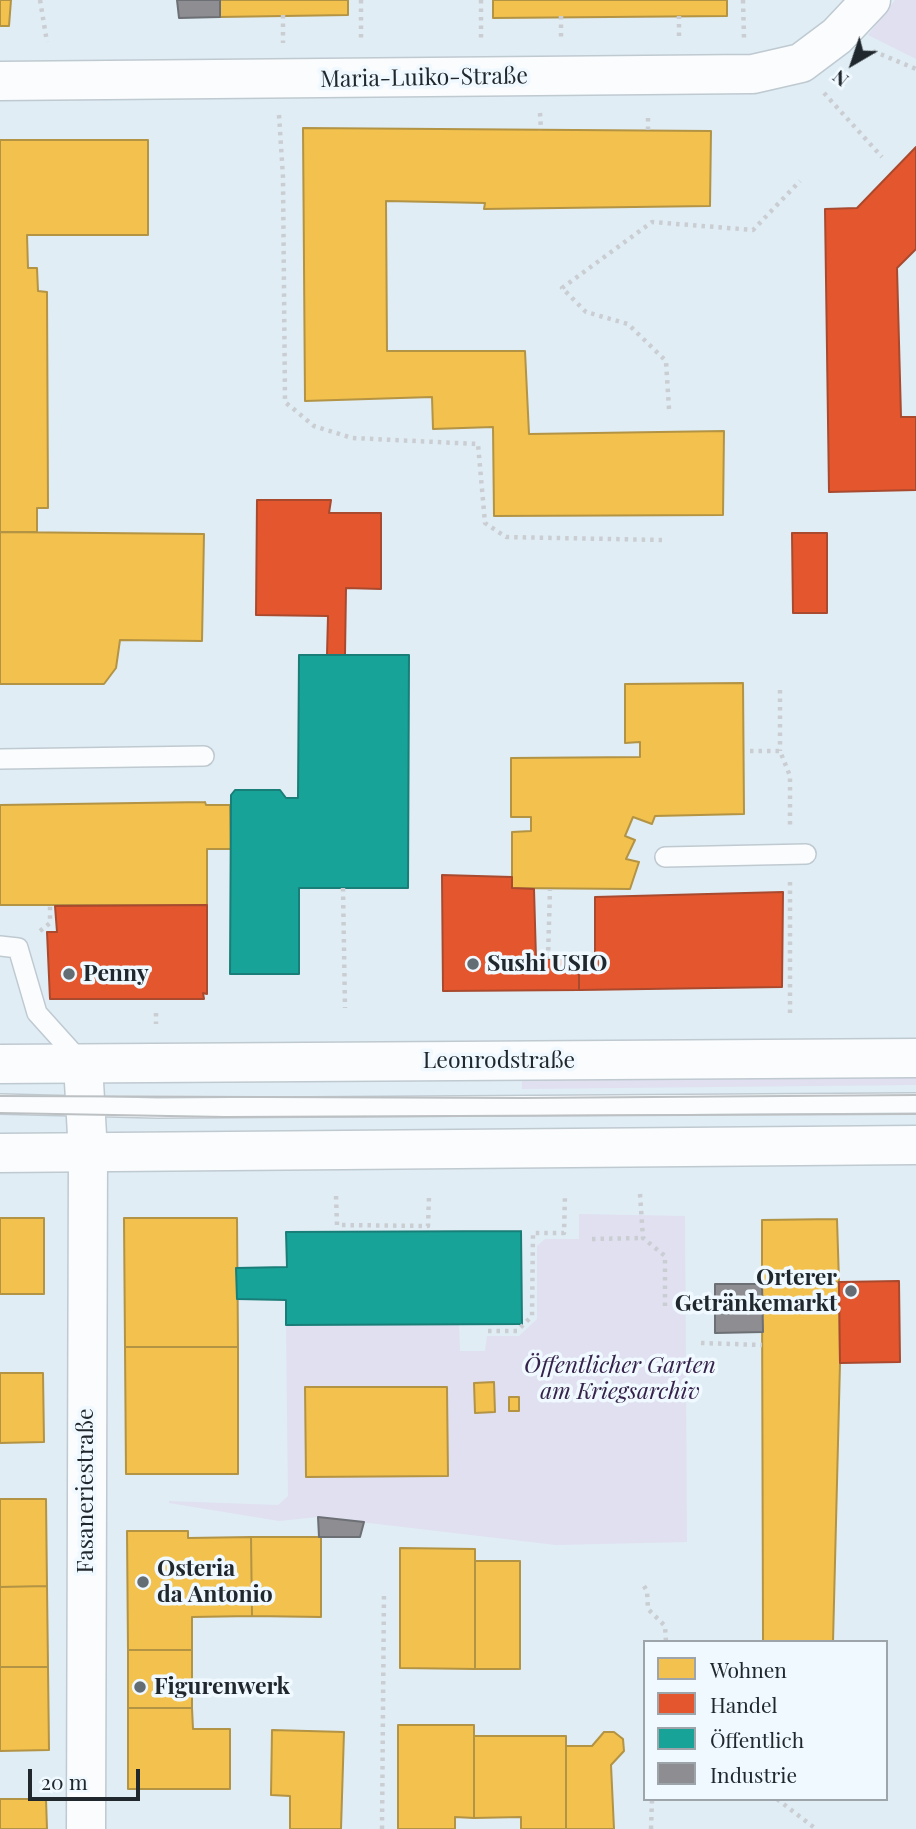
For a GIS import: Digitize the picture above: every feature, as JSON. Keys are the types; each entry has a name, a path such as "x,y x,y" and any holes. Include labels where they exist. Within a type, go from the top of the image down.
{"main road":[{"name":"Maria-Luiko-Straße","path":"0,81 753,74 801,63 838,36 871,0"},
{"name":"Leonrodstraße","path":"0,1065 916,1058"},
{"path":"83,1064 88,1153"},
{"path":"0,1153 916,1145"},
{"name":"Fasaneriestraße","path":"86,1829 88,1153"}],"lane":[{"path":"0,759 204,756"},
{"path":"665,857 806,854"},
{"path":"0,946 18,948 37,1013 83,1064"},
{"path":"0,1104 157,1108 916,1103"}],"path":[{"path":"361,0 361,51"},
{"path":"481,0 481,51"},
{"path":"743,0 744,49"},
{"path":"283,15 283,50"},
{"path":"872,51 916,69"},
{"path":"818,83 882,157"},
{"path":"279,111 283,177 285,401 314,426 352,438 478,444 485,523 506,537 662,540"},
{"path":"540,113 541,130"},
{"path":"648,130 649,114"},
{"path":"669,409 666,361 628,324 586,312 562,288 652,222 753,230 800,181"},
{"path":"779,691 780,751"},
{"path":"343,888 345,1008"},
{"path":"548,960 550,889"},
{"path":"336,1196 337,1225 399,1228 428,1226 429,1195"},
{"path":"488,1331 517,1331 532,1316 533,1233 565,1233 565,1195"},
{"path":"640,1195 643,1238"},
{"path":"592,1239 643,1238 665,1256 665,1308"},
{"path":"701,1343 762,1345"},
{"path":"644,1586 648,1609 665,1626 666,1640"},
{"path":"382,1829 384,1591"},
{"path":"651,1829 652,1801"},
{"path":"780,1801 816,1829"}],"green space":[{"path":"895,0 916,0 916,59 868,35"},
{"path":"916,1073 916,1085 522,1089 522,1076"},
{"name":"Öffentlicher Garten am Kriegsarchiv","path":"579,1214 685,1216 687,1542 556,1545 318,1517 279,1521 169,1503 278,1505 288,1496 286,1325 459,1324 460,1351 485,1351 487,1336 519,1336 537,1319 537,1246 545,1239 579,1239"}],"building: Wohnen":[{"path":"0,0 11,0 9,26 0,26"},
{"path":"220,0 348,0 348,15 220,17"},
{"path":"493,0 727,0 727,16 493,18"},
{"path":"303,128 711,131 710,206 484,209 485,203 386,201 387,351 525,351 529,434 724,431 723,515 494,516 493,427 433,429 432,397 305,401"},
{"path":"0,140 148,140 148,235 27,235 28,268 37,268 38,291 47,292 48,508 37,508 37,532 0,532"},
{"path":"0,532 204,534 202,641 120,640 116,668 104,684 0,684"},
{"path":"743,683 744,814 655,816 652,824 633,817 625,836 635,840 626,859 639,862 630,889 512,888 512,832 531,831 531,817 511,817 511,758 640,757 640,742 625,743 625,684"},
{"path":"205,802 206,805 230,805 231,849 207,849 207,905 0,905 0,805"},
{"path":"0,1218 44,1218 44,1294 0,1294"},
{"path":"124,1218 237,1218 238,1347 125,1347"},
{"path":"837,1219 839,1282 762,1284 762,1220"},
{"path":"839,1282 840,1363 833,1640 763,1640 762,1284"},
{"path":"125,1347 238,1347 238,1474 126,1474"},
{"path":"0,1373 43,1373 44,1442 0,1443"},
{"path":"494,1382 495,1412 475,1413 474,1383"},
{"path":"305,1387 447,1387 448,1476 306,1477"},
{"path":"509,1397 519,1397 519,1411 509,1411"},
{"path":"0,1499 46,1499 47,1586 0,1587"},
{"path":"127,1531 188,1531 188,1538 251,1537 252,1616 192,1617 192,1650 128,1650"},
{"path":"251,1537 321,1537 321,1617 252,1616"},
{"path":"400,1548 475,1549 475,1669 400,1668"},
{"path":"475,1561 520,1561 520,1669 475,1669"},
{"path":"47,1586 48,1667 0,1667 0,1587"},
{"path":"128,1650 192,1650 192,1708 128,1708"},
{"path":"0,1667 48,1667 49,1750 0,1751"},
{"path":"128,1708 192,1708 193,1729 230,1729 230,1789 128,1789"},
{"path":"398,1725 474,1725 474,1818 455,1817 455,1829 398,1829"},
{"path":"272,1730 344,1732 341,1829 290,1829 290,1796 271,1795"},
{"path":"604,1732 614,1732 623,1739 624,1751 611,1765 614,1829 566,1829 566,1746 592,1746"},
{"path":"474,1736 566,1736 566,1829 521,1829 521,1817 474,1818"},
{"path":"0,1799 46,1799 47,1829 0,1829"}],"building: Handel":[{"path":"916,147 916,249 897,268 901,417 916,417 916,490 829,492 825,209 857,208"},
{"path":"257,500 331,500 329,513 381,513 381,589 346,588 345,655 327,655 328,616 256,615"},
{"path":"792,533 827,533 827,613 793,613"},
{"path":"442,875 512,877 512,888 534,889 536,959 579,959 579,990 443,991"},
{"path":"783,892 782,987 579,990 579,959 595,959 595,897"},
{"path":"207,905 207,994 203,993 204,999 50,999 47,932 57,932 55,906"},
{"path":"899,1281 900,1362 840,1363 839,1282"}],"building: Öffentlich":[{"path":"299,655 409,655 408,888 299,888 299,974 230,974 231,795 235,790 280,790 286,798 298,798"},
{"path":"521,1231 522,1324 286,1325 286,1300 237,1299 236,1268 287,1267 286,1232"}],"building: Industrie":[{"path":"177,0 220,0 220,17 179,18"},
{"path":"715,1284 762,1284 763,1332 715,1333"},
{"path":"318,1517 364,1522 360,1537 319,1537"}],"tram line":[{"path":"0,1096 522,1098 916,1095"},
{"path":"0,1113 225,1117 916,1114"}],"place":[{"name":"Sushi USIO","path":"473,964"},
{"name":"Penny","path":"69,974"},
{"name":"Orterer Getränkemarkt","path":"851,1291"},
{"name":"Osteria da Antonio","path":"143,1582"},
{"name":"Figurenwerk","path":"140,1687"}]}
